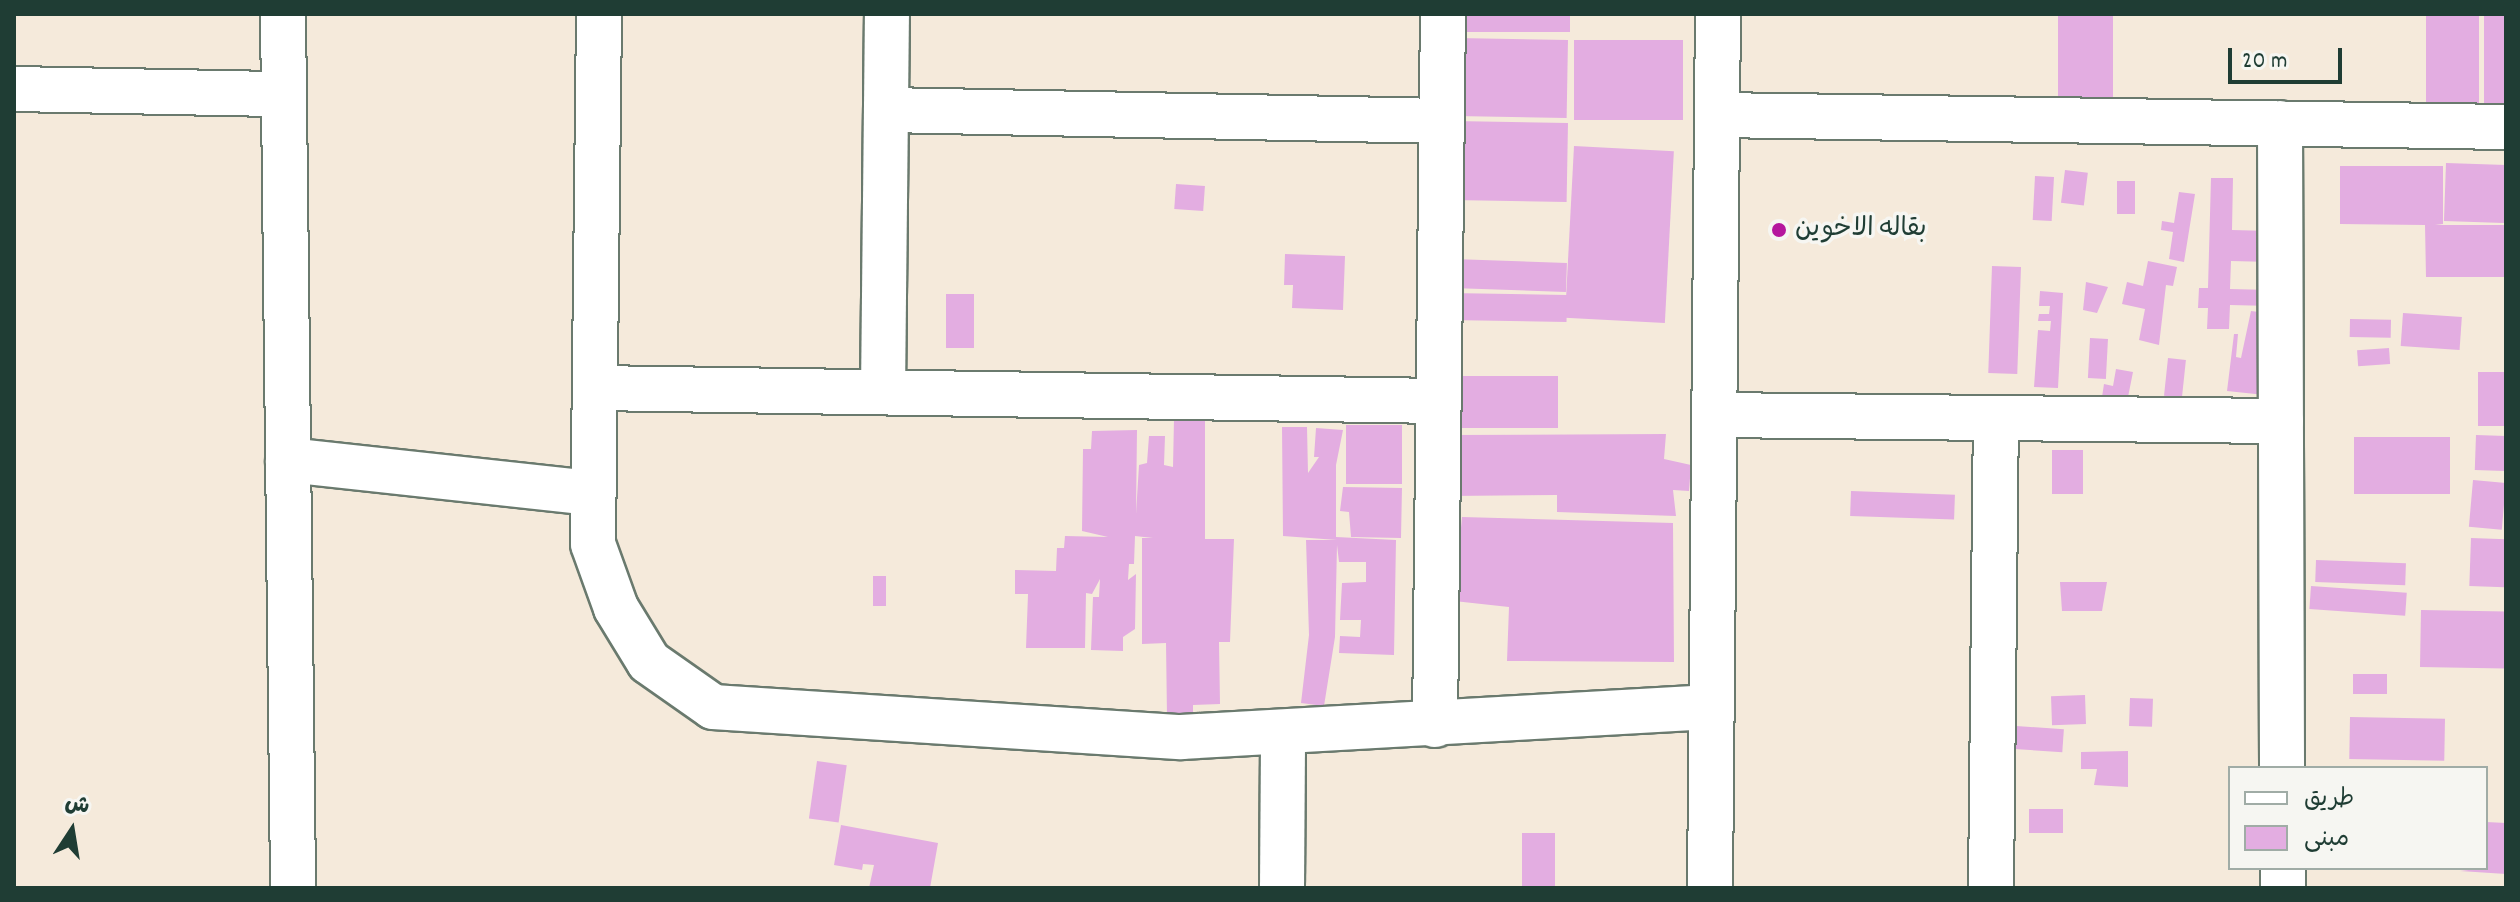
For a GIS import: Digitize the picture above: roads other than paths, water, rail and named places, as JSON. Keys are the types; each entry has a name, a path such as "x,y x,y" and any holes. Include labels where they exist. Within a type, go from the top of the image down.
{"street":[{"path":"283,14 293,888"},
{"path":"599,14 593,544 616,608 649,662 713,707 1181,737 1711,707"},
{"path":"883,392 887,14"},
{"path":"1435,725 1443,14"},
{"path":"1710,888 1718,14"},
{"path":"14,89 284,94"},
{"path":"886,110 1442,121"},
{"path":"1717,115 2506,127"},
{"path":"2280,123 2282,766"},
{"path":"595,388 1439,401"},
{"path":"1714,415 2281,421"},
{"path":"1991,888 1996,418"},
{"path":"288,460 593,493"},
{"path":"1282,888 1283,732"}],"place":[{"name":"بقاله الاخوين","path":"1779,230"}]}
